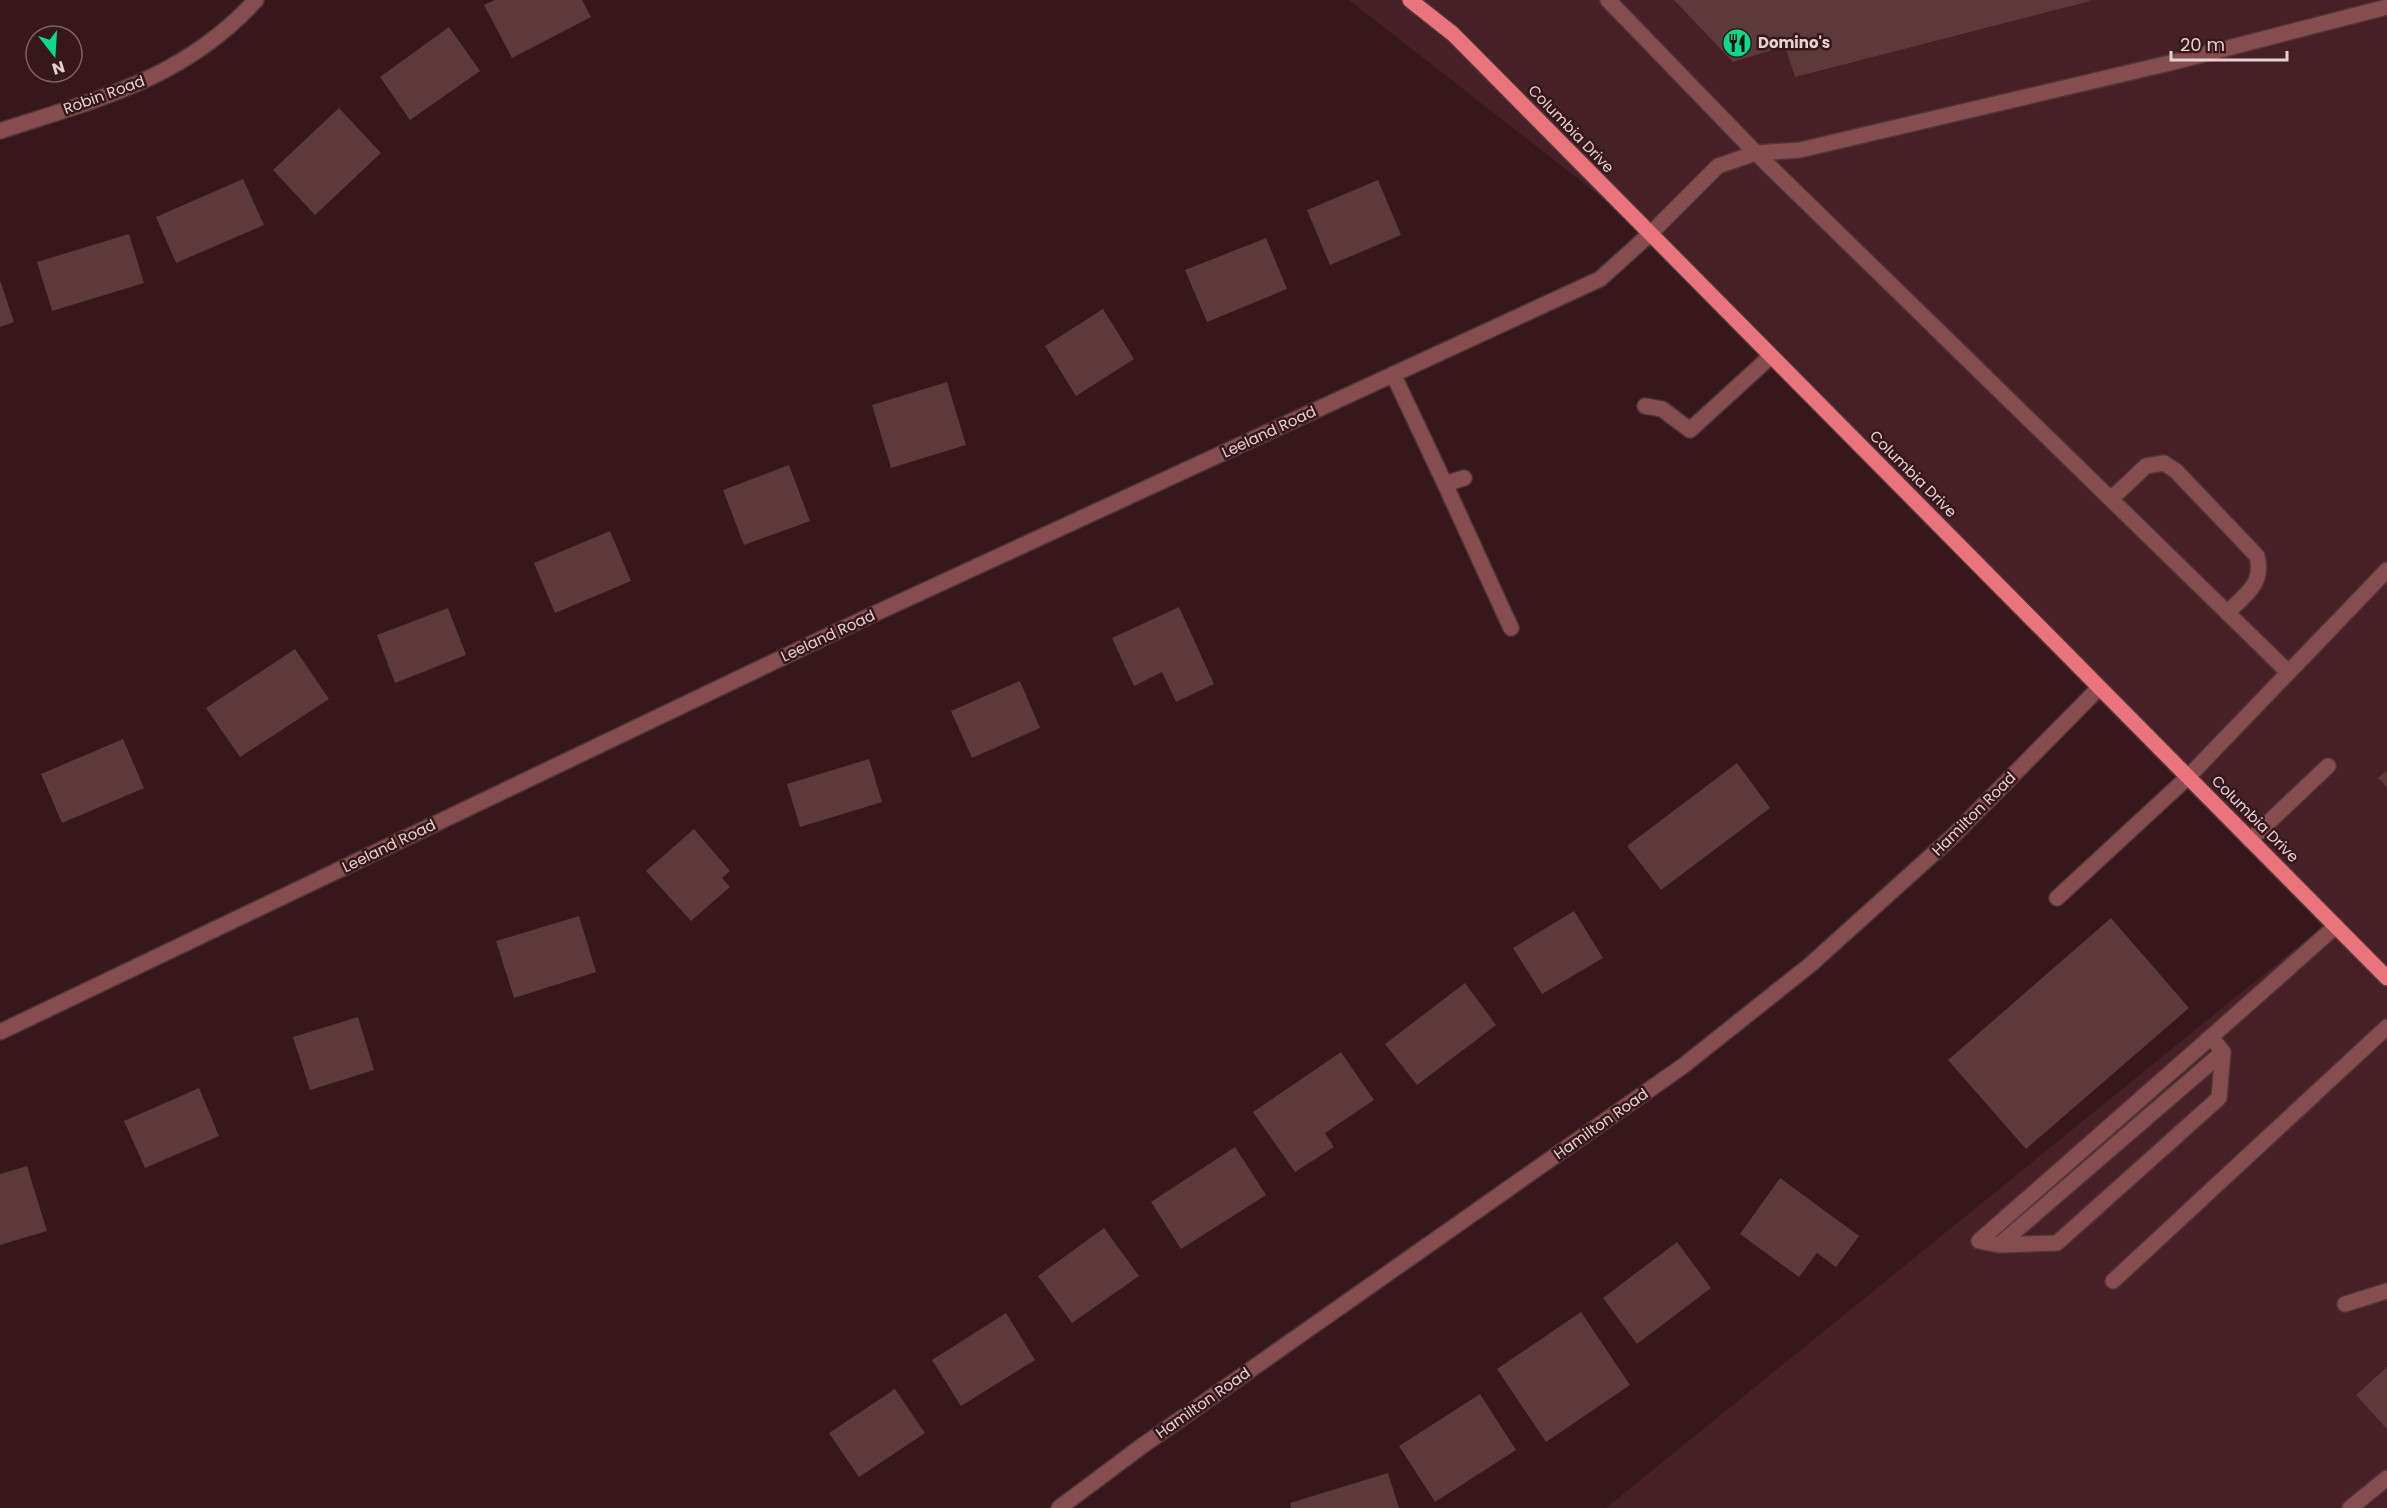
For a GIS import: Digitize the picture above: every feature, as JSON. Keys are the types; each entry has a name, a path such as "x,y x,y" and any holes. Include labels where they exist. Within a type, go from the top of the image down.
{"main road":[{"name":"Columbia Drive","path":"1410,0 1454,34 2387,978"}],"street":[{"name":"Robin Road","path":"0,131 133,87 196,53 256,0"},
{"path":"1608,0 1756,153 2287,671"},
{"name":"Leeland Road","path":"0,1032 861,620 1600,279 1650,234 1718,166 1756,153 1812,147 2174,62 2387,7"},
{"path":"1645,406 1662,409 1690,430 1771,356"},
{"path":"1393,374 1511,628"},
{"path":"2111,499 2146,466 2164,463 2176,471 2257,556 2260,570 2255,584 2227,613"},
{"path":"1445,484 1464,478"},
{"path":"2057,898 2188,777 2287,671 2387,570"},
{"name":"Hamilton Road","path":"1059,1508 1142,1446 1683,1066 1810,965 1952,837 2099,688"},
{"path":"2250,840 2328,766"},
{"path":"2211,1037 2223,1052 2219,1098 2057,1243 1999,1245 1979,1240 2336,926"},
{"path":"2113,1281 2387,1027"},
{"path":"1999,1245 2223,1052"},
{"path":"2345,1304 2387,1291"},
{"path":"2350,1508 2387,1478"}],"shaded area":[{"path":"1349,0 2387,0 2387,1508 1606,1508 2333,918 1673,253"}],"building":[{"path":"495,0 582,0 591,17 512,58 484,5"},
{"path":"1674,0 2090,1 1795,77 1785,46 1733,62"},
{"path":"449,27 480,71 410,120 380,77"},
{"path":"339,108 381,153 315,215 273,170"},
{"path":"243,179 264,225 176,263 156,217"},
{"path":"1378,180 1401,235 1330,265 1307,210"},
{"path":"129,234 144,283 52,311 37,262"},
{"path":"1266,238 1287,289 1207,322 1185,270"},
{"path":"0,280 14,322 0,327"},
{"path":"1103,309 1134,359 1076,396 1045,346"},
{"path":"947,382 966,445 891,468 872,405"},
{"path":"789,465 810,521 744,545 723,490"},
{"path":"610,531 631,581 555,613 534,563"},
{"path":"1179,607 1214,684 1176,702 1162,672 1134,686 1112,638"},
{"path":"448,608 466,655 395,683 377,635"},
{"path":"295,649 329,699 240,757 206,708"},
{"path":"1020,681 1040,728 972,758 951,711"},
{"path":"123,739 144,788 62,823 41,774"},
{"path":"869,759 882,802 800,827 787,784"},
{"path":"1737,763 1770,808 1661,890 1627,846"},
{"path":"2387,770 2387,787 2378,778"},
{"path":"694,829 730,871 722,878 730,887 691,921 646,871"},
{"path":"1574,911 1603,958 1542,994 1513,948"},
{"path":"579,916 596,972 514,998 496,941"},
{"path":"2111,918 2189,1008 2026,1149 1948,1060"},
{"path":"1465,983 1496,1025 1417,1085 1385,1044"},
{"path":"358,1017 374,1070 310,1090 293,1037"},
{"path":"1341,1052 1374,1100 1325,1133 1334,1147 1295,1172 1253,1112"},
{"path":"199,1088 219,1136 145,1168 124,1121"},
{"path":"1235,1147 1266,1195 1181,1249 1151,1202"},
{"path":"27,1166 47,1231 0,1245 0,1174"},
{"path":"1780,1178 1859,1236 1836,1267 1817,1253 1799,1277 1740,1234"},
{"path":"1104,1228 1139,1276 1072,1323 1038,1276"},
{"path":"1677,1242 1711,1288 1637,1344 1603,1298"},
{"path":"1581,1312 1630,1385 1546,1442 1497,1369"},
{"path":"1006,1313 1035,1360 961,1406 932,1360"},
{"path":"2387,1367 2387,1429 2356,1395"},
{"path":"895,1389 925,1433 859,1477 829,1433"},
{"path":"1480,1394 1516,1450 1435,1502 1399,1446"},
{"path":"1388,1473 1399,1508 1291,1508 1290,1503"}],"place":[{"name":"Domino's","path":"1737,43"}]}
